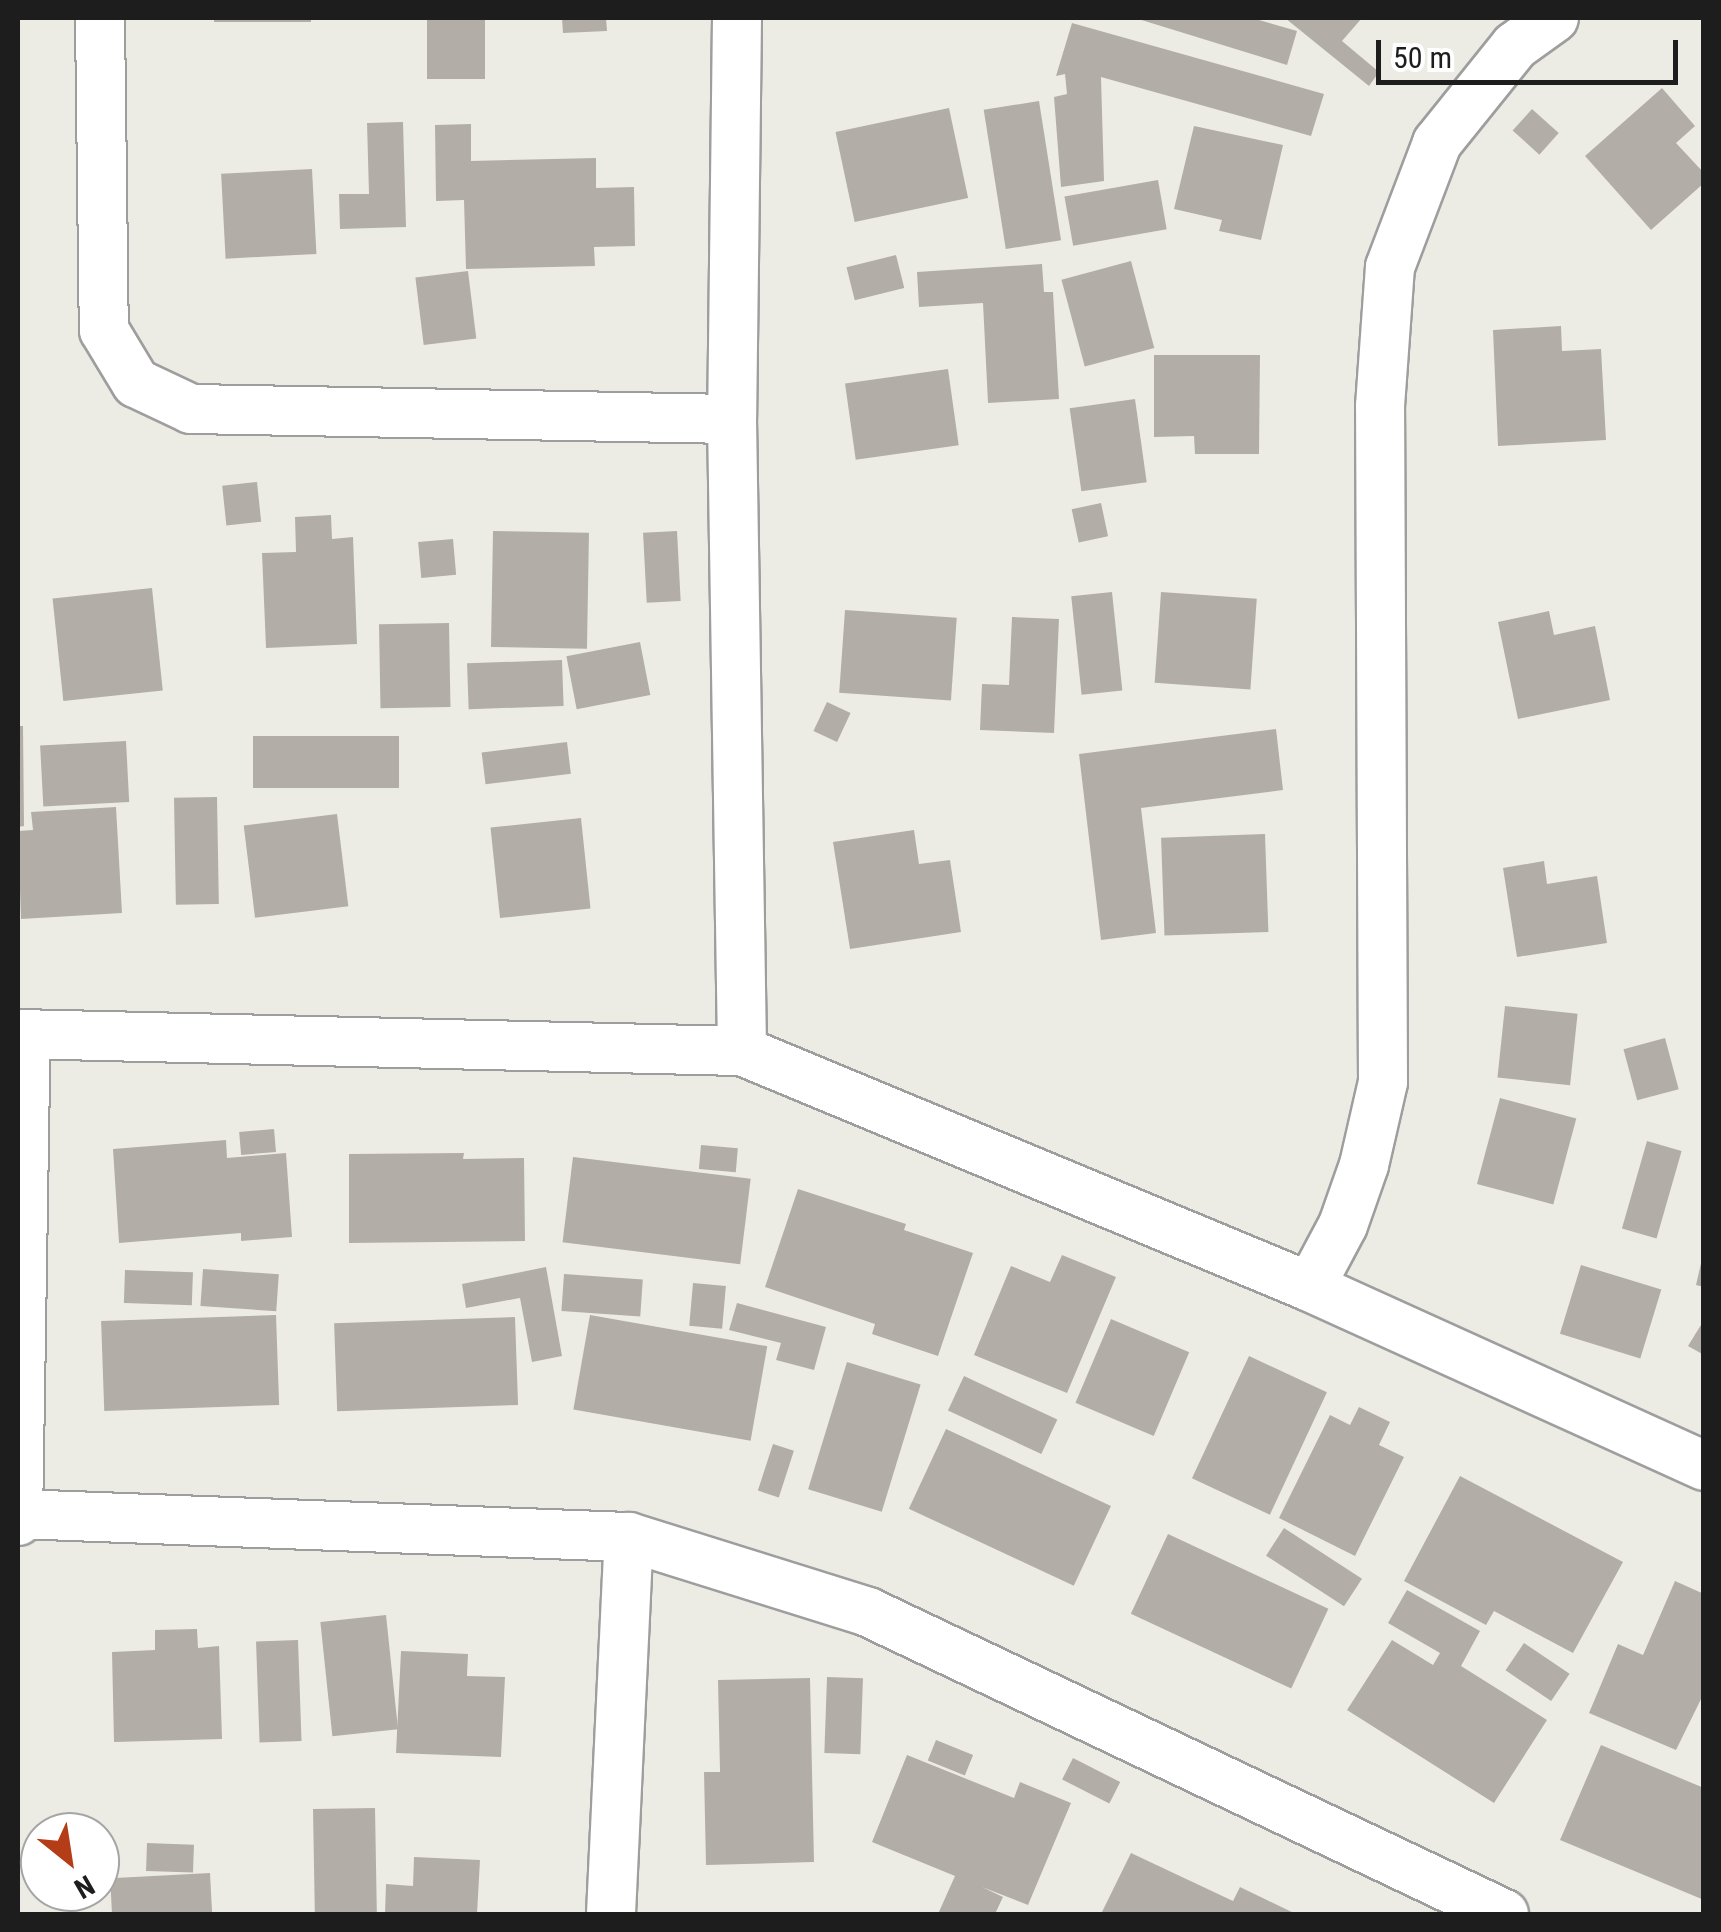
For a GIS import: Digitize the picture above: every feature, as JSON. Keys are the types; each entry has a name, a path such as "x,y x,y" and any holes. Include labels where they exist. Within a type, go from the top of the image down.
{"street":[{"path":"100,18 104,330 136,383 191,409 732,418"},
{"path":"737,18 732,418 742,1051"},
{"path":"1310,1287 1343,1225 1364,1166 1382,1082 1380,406 1390,267 1437,143 1515,46 1554,18"},
{"path":"1504,1914 868,1612 630,1536 18,1517 22,1034 742,1051 1310,1287 1704,1466"},
{"path":"611,1914 630,1536"}],"building":[{"path":"214,18 311,18 311,22 214,22"},
{"path":"427,18 485,18 485,79 427,79"},
{"path":"562,18 606,18 607,31 563,33"},
{"path":"1135,18 1252,18 1297,31 1287,65"},
{"path":"1285,18 1362,18 1342,41 1379,72 1369,86"},
{"path":"1072,23 1324,94 1311,136 1101,77 1104,181 1061,187 1054,97 1067,94 1065,74 1056,76"},
{"path":"1662,88 1695,126 1676,143 1704,173 1704,183 1651,230 1585,156"},
{"path":"1039,101 1061,240 1006,249 984,110"},
{"path":"949,108 968,198 855,222 836,132"},
{"path":"1532,109 1559,133 1539,155 1513,131"},
{"path":"403,122 406,227 340,229 339,194 369,194 367,123"},
{"path":"471,124 471,161 596,158 596,188 634,187 635,246 594,247 595,266 466,269 464,200 436,201 435,125"},
{"path":"1194,126 1283,145 1261,240 1219,231 1222,220 1174,209"},
{"path":"312,169 316,254 226,259 221,174"},
{"path":"1158,180 1167,229 1073,246 1064,196"},
{"path":"896,255 904,288 855,300 847,267"},
{"path":"1131,261 1154,348 1085,367 1061,280"},
{"path":"1042,264 1044,292 1053,292 1059,399 988,403 983,303 919,307 917,272"},
{"path":"468,271 476,338 424,345 415,277"},
{"path":"1561,326 1562,351 1601,349 1606,440 1498,446 1493,330"},
{"path":"1154,355 1260,355 1259,454 1195,454 1194,436 1154,437"},
{"path":"948,369 959,445 856,460 845,383"},
{"path":"1135,399 1147,482 1081,491 1070,408"},
{"path":"257,482 261,522 226,525 222,486"},
{"path":"1101,503 1108,536 1079,542 1072,509"},
{"path":"331,515 332,539 353,537 357,644 266,648 262,553 296,552 295,517"},
{"path":"493,531 589,533 587,649 491,647"},
{"path":"677,531 681,601 647,603 643,533"},
{"path":"453,539 456,575 421,578 418,542"},
{"path":"152,588 163,690 63,701 53,598"},
{"path":"1112,592 1122,690 1082,695 1071,596"},
{"path":"1161,592 1257,599 1250,689 1155,683"},
{"path":"845,610 957,618 951,701 839,693"},
{"path":"1549,611 1554,635 1595,626 1610,700 1518,719 1498,622"},
{"path":"1012,617 1059,619 1054,733 980,730 982,684 1009,685"},
{"path":"449,623 450,707 380,708 379,624"},
{"path":"640,642 650,695 577,709 566,656"},
{"path":"562,660 564,706 469,709 467,663"},
{"path":"827,702 851,713 837,742 813,731"},
{"path":"18,726 23,726 24,826 18,827"},
{"path":"1276,729 1283,790 1141,808 1156,933 1101,940 1079,754"},
{"path":"253,736 399,736 399,788 253,788"},
{"path":"126,741 129,802 43,806 40,746"},
{"path":"567,742 571,774 486,784 482,752"},
{"path":"217,797 219,904 176,905 174,798"},
{"path":"116,807 122,913 21,919 18,831 33,830 31,812"},
{"path":"337,814 348,906 255,918 244,825"},
{"path":"581,818 591,909 500,918 490,828"},
{"path":"914,830 919,864 950,860 961,932 850,949 833,842"},
{"path":"1265,834 1268,932 1164,936 1161,838"},
{"path":"1544,861 1547,884 1597,876 1607,943 1517,957 1503,868"},
{"path":"1505,1006 1578,1014 1570,1085 1497,1078"},
{"path":"1665,1038 1679,1089 1637,1100 1623,1049"},
{"path":"1500,1098 1576,1118 1553,1204 1477,1184"},
{"path":"274,1129 276,1152 241,1155 239,1132"},
{"path":"226,1140 227,1158 286,1153 292,1237 241,1241 241,1233 119,1243 113,1149"},
{"path":"1647,1141 1682,1151 1657,1238 1622,1228"},
{"path":"701,1145 738,1148 736,1172 699,1169"},
{"path":"464,1153 463,1159 524,1158 525,1241 349,1243 349,1154"},
{"path":"573,1157 751,1179 740,1264 563,1242"},
{"path":"798,1189 906,1224 904,1230 973,1253 938,1356 872,1334 875,1324 765,1287"},
{"path":"1062,1255 1116,1277 1067,1393 974,1355 1011,1266 1050,1282"},
{"path":"1704,1259 1704,1287 1696,1285"},
{"path":"1581,1265 1661,1290 1640,1358 1560,1334"},
{"path":"546,1267 562,1356 532,1362 520,1298 466,1308 462,1284"},
{"path":"203,1269 279,1274 276,1311 200,1306"},
{"path":"125,1270 193,1272 192,1305 124,1303"},
{"path":"564,1274 643,1280 640,1316 561,1311"},
{"path":"693,1283 726,1286 722,1329 689,1326"},
{"path":"737,1303 826,1327 814,1370 776,1360 781,1343 729,1330"},
{"path":"276,1315 279,1405 104,1411 101,1321"},
{"path":"590,1315 767,1346 751,1441 573,1410"},
{"path":"515,1317 518,1405 337,1411 334,1323"},
{"path":"1111,1319 1189,1352 1154,1436 1075,1403"},
{"path":"1704,1320 1704,1355 1688,1346"},
{"path":"1249,1356 1327,1392 1270,1515 1192,1478"},
{"path":"847,1362 921,1385 882,1512 808,1489"},
{"path":"964,1376 1057,1420 1041,1454 948,1410"},
{"path":"1359,1407 1390,1422 1379,1445 1404,1457 1355,1556 1279,1518 1330,1415 1350,1425"},
{"path":"946,1429 1111,1506 1074,1586 909,1509"},
{"path":"773,1444 794,1451 779,1497 758,1491"},
{"path":"1460,1476 1623,1562 1573,1653 1494,1611 1486,1625 1404,1581"},
{"path":"1284,1528 1362,1579 1344,1606 1266,1556"},
{"path":"1168,1534 1328,1609 1291,1689 1131,1614"},
{"path":"1675,1581 1704,1594 1704,1693 1676,1750 1589,1713 1618,1644 1643,1655"},
{"path":"1407,1590 1480,1631 1461,1666 1547,1720 1494,1803 1347,1710 1392,1640 1433,1665 1440,1653 1388,1623"},
{"path":"386,1615 398,1729 332,1736 320,1622"},
{"path":"197,1629 198,1648 219,1646 222,1739 114,1742 112,1652 155,1650 155,1630"},
{"path":"298,1640 302,1741 260,1742 256,1641"},
{"path":"1524,1643 1570,1674 1551,1701 1506,1670"},
{"path":"401,1651 468,1654 467,1676 505,1677 501,1757 396,1753"},
{"path":"827,1677 863,1678 860,1754 824,1753"},
{"path":"810,1678 814,1862 706,1865 704,1772 720,1772 718,1680"},
{"path":"936,1740 973,1755 965,1775 928,1760"},
{"path":"1601,1745 1704,1788 1704,1900 1560,1840"},
{"path":"907,1755 1014,1798 1020,1782 1071,1803 1028,1905 982,1887 1003,1897 995,1914 938,1914 955,1876 872,1842"},
{"path":"1073,1758 1120,1782 1109,1803 1062,1779"},
{"path":"375,1808 377,1914 315,1914 313,1809"},
{"path":"147,1843 194,1845 193,1873 146,1871"},
{"path":"1131,1853 1233,1901 1240,1887 1296,1914 1101,1914"},
{"path":"414,1857 480,1860 477,1914 385,1914 386,1884 413,1886"},
{"path":"210,1873 212,1914 112,1914 120,1912 120,1878"}]}
